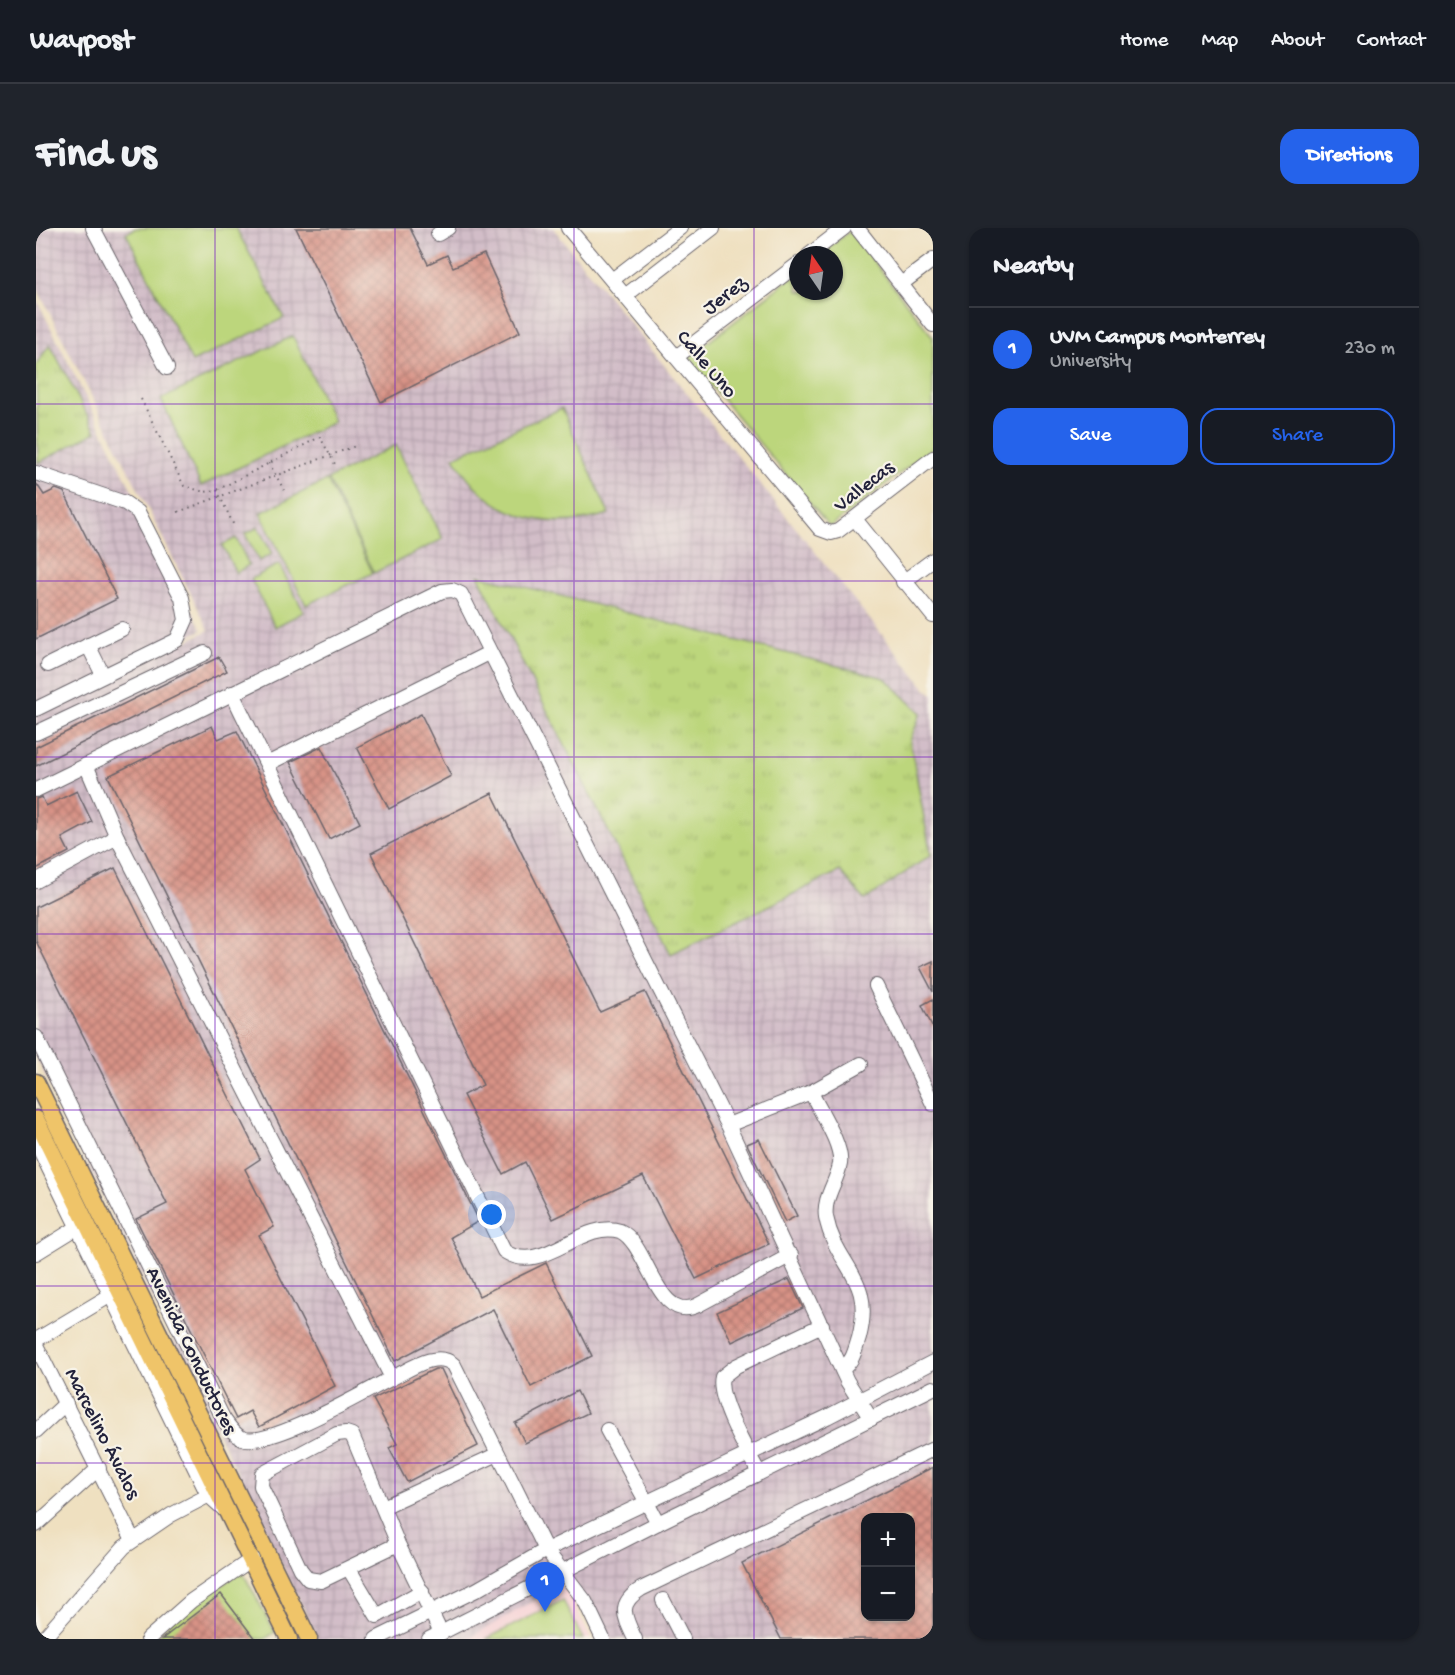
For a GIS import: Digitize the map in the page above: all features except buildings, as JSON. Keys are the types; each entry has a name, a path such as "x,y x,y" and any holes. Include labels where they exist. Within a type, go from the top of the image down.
{"main road":[{"name":"Avenida Conductores","path":"36,1082 309,1639"},
{"name":"Avenida Conductores","path":"36,1119 44,1156 81,1225 213,1492 231,1514 290,1639"}],"street":[{"path":"93,228 167,368"},
{"name":"Calle Uno","path":"568,228 815,525"},
{"path":"612,280 680,228"},
{"path":"625,296 713,228"},
{"path":"821,246 844,228"},
{"path":"857,228 933,325"},
{"path":"901,284 933,260"},
{"name":"Jerez","path":"676,357 789,271"},
{"name":"Vallecas","path":"815,525 831,533 855,519 933,458"},
{"path":"36,473 125,503 138,512 182,598 186,620 177,640 36,709"},
{"path":"855,519 903,582 933,616"},
{"path":"903,582 933,560"},
{"path":"36,790 447,589 461,594 728,1125 791,1255 842,1369 871,1419"},
{"path":"48,665 122,629"},
{"path":"88,645 103,675"},
{"path":"36,733 204,653"},
{"path":"267,764 489,653"},
{"path":"232,693 504,1251 527,1258 598,1230 615,1229 625,1233 634,1244 667,1300 686,1309 698,1305 791,1255"},
{"path":"86,765 117,837 392,1378"},
{"path":"36,881 117,837"},
{"path":"876,987 933,1104"},
{"path":"36,1037 223,1418 236,1434 243,1439 267,1438 431,1360 438,1358 449,1360 462,1379 546,1550 585,1601 603,1639"},
{"path":"728,1125 811,1092 861,1064"},
{"path":"811,1092 840,1154 839,1167 827,1201 826,1220 861,1290 864,1309 853,1357 842,1369"},
{"path":"36,1142 44,1156"},
{"path":"36,1253 81,1225"},
{"path":"36,1340 114,1293"},
{"path":"759,1473 748,1454 724,1397 720,1386 722,1377 736,1366 822,1325"},
{"name":"Marcelino Ávalos","path":"36,1345 99,1467 133,1540"},
{"path":"376,1639 431,1612 546,1550 826,1417 927,1365 933,1388 658,1522 435,1636 431,1612 349,1433 337,1434 262,1474 261,1486 303,1575 308,1579 321,1581 398,1544"},
{"path":"36,1431 66,1403"},
{"path":"826,1417 838,1436"},
{"path":"608,1430 658,1522"},
{"path":"635,1639 626,1620 624,1606 626,1600 641,1589 933,1449"},
{"path":"383,1507 498,1454"},
{"path":"36,1525 99,1467"},
{"path":"43,1639 110,1561 133,1540 171,1515 213,1492"},
{"path":"148,1639 191,1601 252,1559"},
{"path":"349,1569 377,1616 422,1591"},
{"path":"663,1600 683,1639"}],"path":[{"path":"141,399 184,486 204,492 217,490 320,437 336,466"},
{"path":"178,512 358,445"},
{"path":"269,463 284,490"},
{"path":"217,490 235,528"}],"shaded area":[{"path":"42,228 553,228 926,689 933,694 933,1639 602,1639 565,1583 467,1639 318,1639 36,1057 36,715 209,630 36,286 36,237"},
{"path":"36,298 202,630 36,710"},
{"path":"564,1585 591,1639 462,1639"}],"green space":[{"path":"136,228 236,228 284,318 192,362 126,233"},
{"path":"850,231 933,337 933,448 830,527 688,358 789,279 789,300 843,300 843,246 831,246"},
{"path":"293,336 334,422 201,486 161,399"},
{"path":"50,344 96,432 38,463 36,365"},
{"path":"562,408 609,514 563,522 520,515 483,494 454,457"},
{"path":"396,445 443,539 374,573 328,479"},
{"path":"327,480 373,573 306,605 260,513"},
{"path":"258,527 272,554 259,561 245,534"},
{"path":"236,538 249,565 236,573 222,545"},
{"path":"279,564 304,612 275,627 251,579"},
{"path":"478,575 885,678 921,713 910,741 931,855 865,900 840,871 671,954"},
{"path":"242,1571 275,1632 265,1639 157,1639 172,1620"},
{"path":"563,1600 583,1639 486,1639"}],"place":[{"name":"UVM Campus Monterrey","path":"545,1612"}]}
